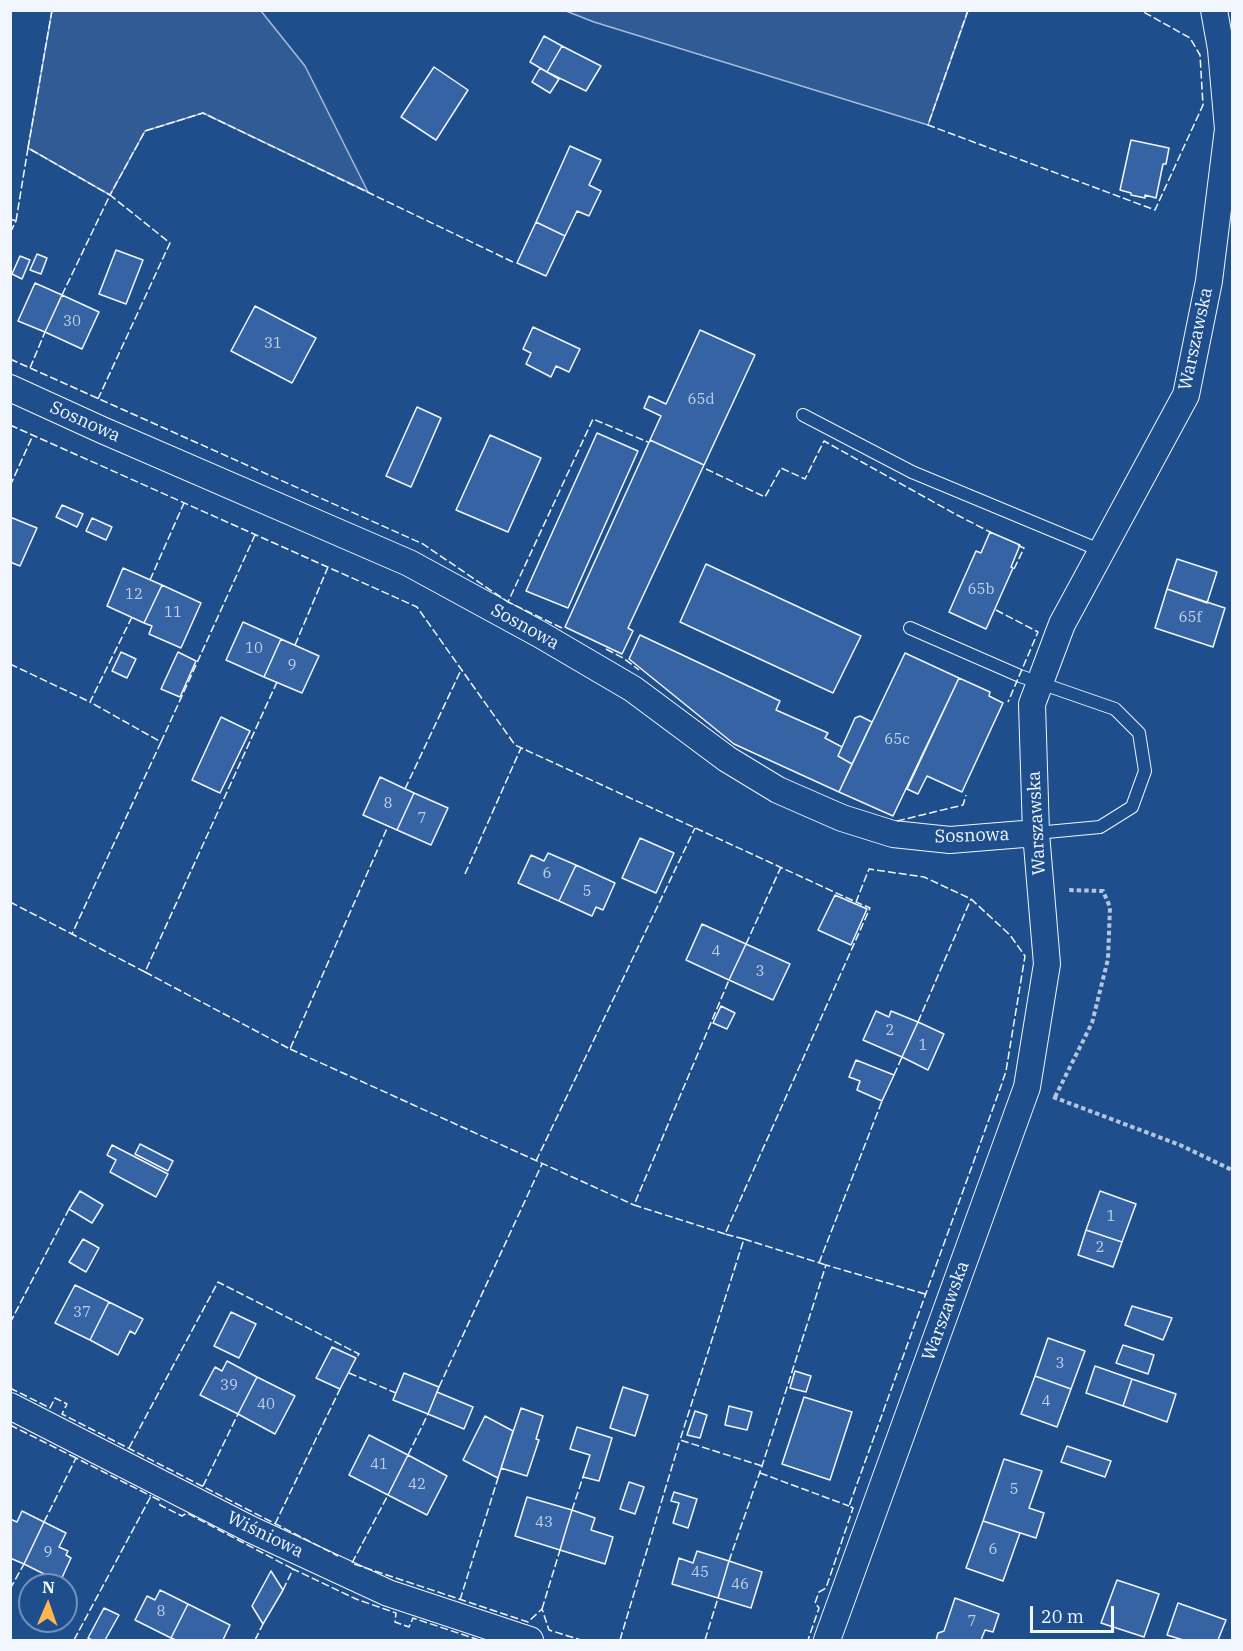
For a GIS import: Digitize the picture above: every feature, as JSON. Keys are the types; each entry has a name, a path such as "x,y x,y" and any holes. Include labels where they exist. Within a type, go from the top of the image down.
{"street":[{"name":"Warszawska","path":"827,1641 1027,1087 1047,964 1036,833 1032,704 1062,624 1186,395 1209,281 1228,129 1227,50 1214,11"},
{"name":"Sosnowa","path":"10,388 409,563 541,635 633,690 727,759 778,790 842,818 893,834 950,840 1036,833"},
{"name":"Wiśniowa","path":"10,1406 250,1529 388,1593 530,1641"}],"lane":[{"path":"803,415 912,472 1102,550"},
{"path":"910,628 1040,684 1115,709 1139,734 1145,771 1132,807 1100,827 1036,833"}],"path":[{"path":"1040,890 1103,891 1110,908 1108,958 1092,1023 1055,1097"},
{"path":"1027,1087 1180,1145 1233,1170"}],"shaded area":[{"path":"52,11 261,11 305,66 368,192 203,113 145,131 110,195 28,148"},
{"path":"566,11 968,11 928,125 594,22"}],"building":[{"path":"544,36 562,46 547,72 530,62"},
{"path":"562,46 601,66 586,91 547,72"},
{"path":"434,67 468,90 436,140 401,117"},
{"path":"540,68 559,79 550,93 532,82"},
{"path":"1131,140 1169,148 1156,198 1131,195 1131,193 1120,190"},
{"path":"570,146 601,160 589,185 601,191 589,216 577,211 565,236 536,222"},
{"path":"536,222 565,236 546,276 517,263"},
{"path":"116,250 143,260 126,304 99,294"},
{"path":"37,254 47,258 41,274 30,270"},
{"path":"20,256 30,260 22,279 12,274"},
{"path":"35,283 62,295 45,332 18,321"},
{"path":"62,295 99,312 82,349 45,332"},
{"path":"255,306 316,338 292,383 231,351"},
{"path":"533,327 580,349 569,372 556,366 551,377 526,364 531,353 523,349"},
{"path":"700,330 755,355 704,465 650,440 661,416 644,408 649,396 666,404"},
{"path":"417,407 441,418 411,487 386,476"},
{"path":"597,433 638,451 568,608 526,591"},
{"path":"490,435 541,458 508,532 456,510"},
{"path":"650,440 704,465 628,628 633,631 622,654 565,627"},
{"path":"62,505 83,514 77,527 56,517"},
{"path":"10,517 37,528 20,566 10,562"},
{"path":"92,518 112,527 106,540 86,531"},
{"path":"990,532 1020,545 1011,567 1013,568 986,629 949,612 976,551 981,553"},
{"path":"1177,559 1217,572 1207,603 1167,589"},
{"path":"706,564 861,636 833,693 680,622"},
{"path":"123,568 162,585 144,623 107,606"},
{"path":"162,585 201,603 181,648 149,634 152,626 144,623"},
{"path":"1167,589 1225,608 1213,647 1155,628"},
{"path":"243,622 281,639 264,677 226,660"},
{"path":"640,635 780,701 776,710 828,733 825,738 842,747 838,756 852,764 839,792 734,744 629,659"},
{"path":"281,639 319,656 302,693 264,677"},
{"path":"121,652 136,659 127,678 112,671"},
{"path":"178,652 196,661 180,697 161,689"},
{"path":"905,653 959,678 893,816 839,792"},
{"path":"959,678 990,692 989,696 1003,703 962,792 927,776 918,794 907,789"},
{"path":"860,716 872,722 852,764 838,756 855,718"},
{"path":"221,717 250,731 220,793 192,780"},
{"path":"380,777 414,793 397,830 363,815"},
{"path":"414,793 448,808 431,845 397,830"},
{"path":"640,838 674,853 656,893 622,878"},
{"path":"548,853 576,865 559,901 518,883 531,855 544,861"},
{"path":"576,865 615,883 603,910 596,907 592,916 559,901"},
{"path":"835,895 867,909 851,945 818,930"},
{"path":"702,924 746,944 729,980 686,960"},
{"path":"746,944 790,964 773,1000 729,980"},
{"path":"721,1006 735,1013 727,1029 713,1023"},
{"path":"876,1011 889,1017 891,1011 918,1022 902,1057 863,1040"},
{"path":"918,1022 944,1034 928,1070 902,1057"},
{"path":"856,1060 894,1075 882,1101 857,1090 860,1081 849,1077"},
{"path":"140,1144 173,1161 168,1171 135,1154"},
{"path":"112,1145 168,1174 156,1197 110,1172 116,1160 107,1155"},
{"path":"80,1191 103,1205 92,1223 69,1209"},
{"path":"1100,1191 1136,1204 1122,1242 1086,1230"},
{"path":"1086,1230 1122,1242 1113,1267 1078,1255"},
{"path":"83,1239 99,1248 86,1272 69,1262"},
{"path":"75,1285 109,1302 90,1340 55,1323"},
{"path":"109,1302 143,1319 135,1334 130,1331 118,1355 90,1340"},
{"path":"1132,1306 1172,1318 1163,1340 1125,1325"},
{"path":"231,1312 256,1324 239,1358 214,1346"},
{"path":"1048,1338 1085,1351 1071,1389 1035,1376"},
{"path":"1123,1345 1154,1355 1148,1374 1116,1363"},
{"path":"332,1347 356,1358 340,1389 316,1378"},
{"path":"227,1361 257,1377 238,1414 200,1395 215,1367 222,1371"},
{"path":"1095,1366 1132,1379 1123,1406 1086,1393"},
{"path":"795,1371 811,1376 806,1392 790,1388"},
{"path":"404,1373 439,1387 428,1414 393,1400"},
{"path":"1035,1376 1071,1389 1057,1427 1021,1414"},
{"path":"257,1377 295,1396 275,1434 238,1414"},
{"path":"1132,1379 1176,1394 1167,1422 1123,1406"},
{"path":"623,1387 648,1395 635,1436 610,1428"},
{"path":"437,1392 473,1407 464,1429 428,1414"},
{"path":"804,1397 852,1412 830,1480 782,1464"},
{"path":"729,1406 752,1412 747,1430 725,1425"},
{"path":"521,1408 543,1416 536,1439 539,1440 527,1476 501,1468"},
{"path":"695,1411 707,1415 700,1438 687,1435"},
{"path":"485,1416 513,1431 498,1478 463,1460"},
{"path":"577,1427 612,1438 599,1481 583,1477 590,1455 570,1449"},
{"path":"369,1435 408,1455 388,1495 349,1475"},
{"path":"1067,1446 1111,1461 1105,1477 1061,1462"},
{"path":"408,1455 447,1476 427,1515 388,1495"},
{"path":"1004,1459 1042,1471 1029,1508 1044,1513 1036,1538 983,1521"},
{"path":"629,1482 644,1487 635,1514 620,1509"},
{"path":"674,1492 697,1499 688,1528 673,1523 679,1503 671,1501"},
{"path":"527,1497 572,1510 560,1550 515,1536"},
{"path":"572,1510 595,1518 591,1530 613,1537 605,1564 560,1550"},
{"path":"22,1511 44,1522 24,1564 10,1558 10,1519 17,1522"},
{"path":"983,1521 1020,1533 1003,1581 966,1568"},
{"path":"44,1522 66,1533 59,1547 68,1551 66,1555 71,1558 64,1573 42,1573 24,1564"},
{"path":"697,1551 729,1561 718,1598 672,1584 679,1558 693,1563"},
{"path":"729,1561 762,1572 751,1608 718,1598"},
{"path":"271,1571 283,1590 263,1624 252,1606"},
{"path":"1117,1580 1159,1594 1144,1637 1101,1623"},
{"path":"160,1590 188,1604 171,1638 135,1620 147,1596 155,1600"},
{"path":"955,1598 999,1614 993,1632 985,1630 981,1640 936,1640 938,1633 944,1631"},
{"path":"1178,1603 1226,1620 1218,1640 1183,1640 1167,1635"},
{"path":"188,1604 230,1625 223,1640 176,1640 171,1638"},
{"path":"104,1608 119,1615 105,1640 92,1640 88,1638"}],"fence":[{"path":"28,148 52,10"},
{"path":"968,10 928,125 1155,210 1203,105 1200,55 1190,38 1140,10"},
{"path":"16,221 28,148 110,195 145,131 203,113 515,263"},
{"path":"62,295 110,195 170,243 98,399"},
{"path":"10,219 16,221 10,233"},
{"path":"30,368 45,332"},
{"path":"10,359 423,544 508,602"},
{"path":"562,628 508,602 593,419 648,442"},
{"path":"10,425 417,607 515,745 856,902 869,869 924,877 971,899 1010,935 1025,956 1006,1071 849,1506 853,1508 826,1588 819,1592 815,1603 819,1608 808,1640"},
{"path":"10,486 33,435"},
{"path":"706,469 765,497 781,468 805,479 824,441 992,533"},
{"path":"150,580 184,503"},
{"path":"132,617 90,702 161,742 255,535"},
{"path":"1014,569 1024,548 1017,545"},
{"path":"295,645 328,567"},
{"path":"996,610 1038,632 1008,702"},
{"path":"606,649 639,670"},
{"path":"10,664 90,702"},
{"path":"405,789 461,670"},
{"path":"161,742 72,934 145,972 277,682"},
{"path":"465,874 521,748"},
{"path":"897,821 963,805 966,795"},
{"path":"145,972 290,1049 388,826"},
{"path":"536,1161 695,828"},
{"path":"746,944 781,867"},
{"path":"918,1022 971,899"},
{"path":"10,902 72,934"},
{"path":"744,1239 725,1234 870,908 856,902"},
{"path":"725,1234 634,1205 729,980"},
{"path":"290,1049 634,1205"},
{"path":"894,1075 902,1057"},
{"path":"819,1263 882,1101"},
{"path":"439,1387 542,1164"},
{"path":"10,1323 69,1209"},
{"path":"762,1466 680,1440 744,1239 826,1265"},
{"path":"729,1561 826,1265 925,1294"},
{"path":"129,1448 218,1282 359,1354 356,1358"},
{"path":"349,1373 396,1393"},
{"path":"10,1388 50,1408 55,1398 67,1404 62,1414 338,1556"},
{"path":"275,1524 340,1389"},
{"path":"203,1486 238,1414"},
{"path":"408,1455 428,1414"},
{"path":"10,1425 76,1458"},
{"path":"620,1640 680,1440"},
{"path":"44,1522 76,1458 151,1496"},
{"path":"760,1473 849,1506"},
{"path":"572,1510 583,1477"},
{"path":"460,1600 498,1478"},
{"path":"352,1563 388,1495"},
{"path":"74,1640 151,1496 159,1500 160,1505 182,1516 187,1513 293,1569"},
{"path":"542,1609 560,1550"},
{"path":"10,1589 24,1564"},
{"path":"354,1564 528,1622 542,1609 549,1630 581,1640"},
{"path":"283,1590 293,1569 356,1599 396,1613 395,1622 409,1627 413,1618 479,1640"},
{"path":"705,1640 718,1598"},
{"path":"255,1640 263,1624"}]}
